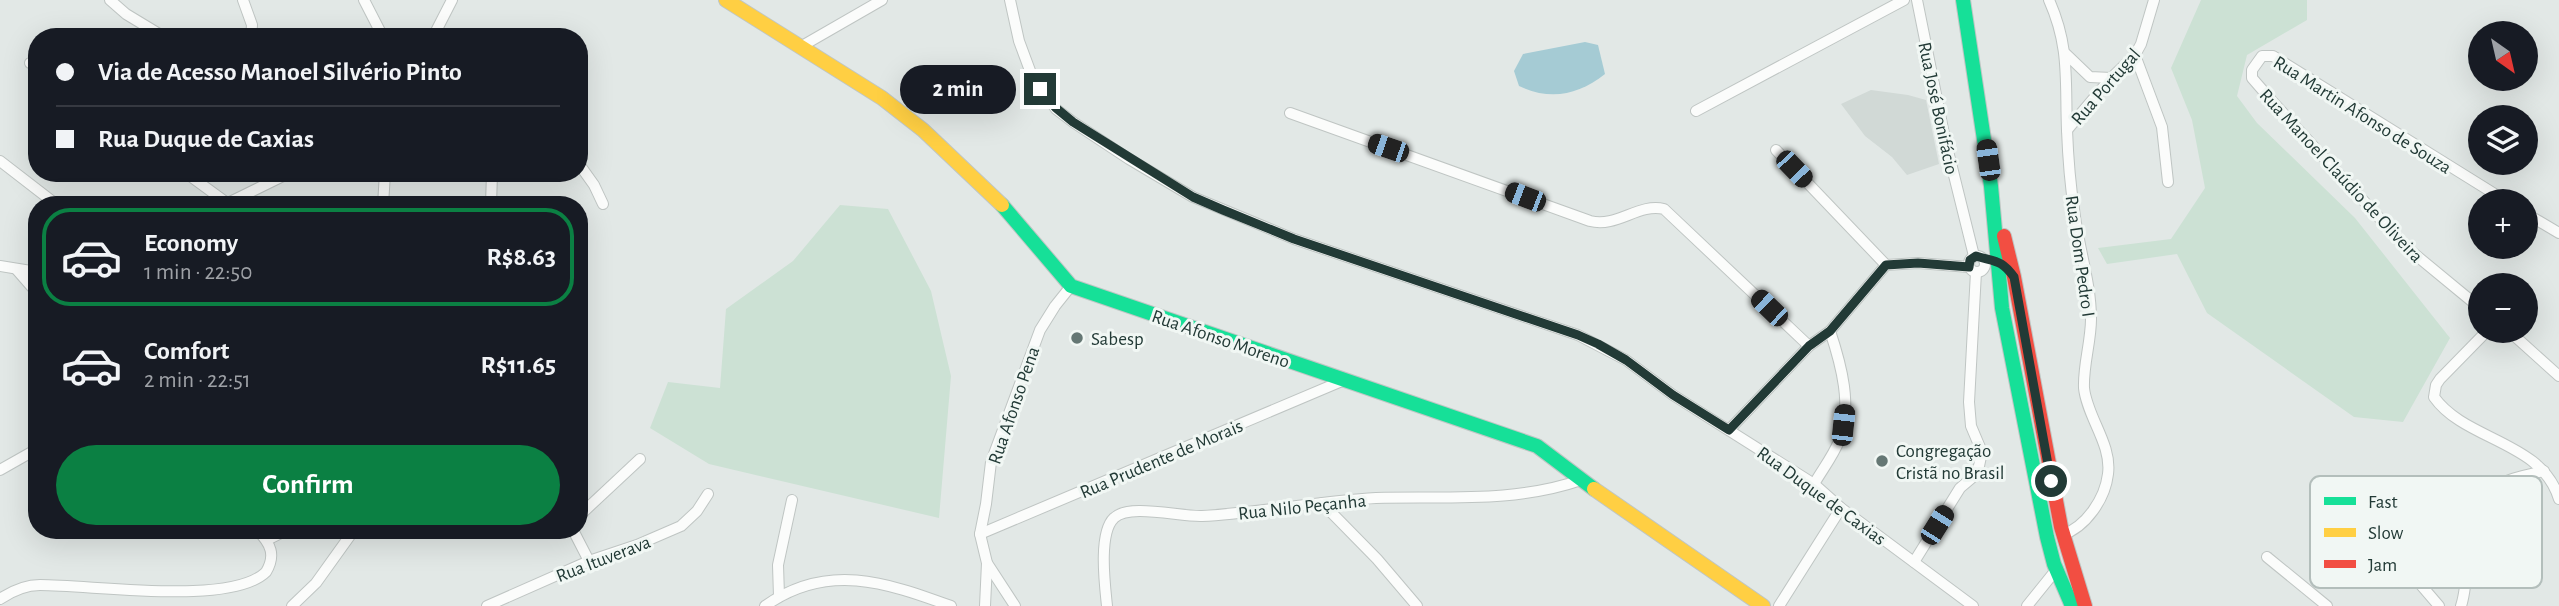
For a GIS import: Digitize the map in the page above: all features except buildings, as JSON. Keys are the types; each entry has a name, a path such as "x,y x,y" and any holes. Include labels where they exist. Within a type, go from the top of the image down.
{"main road":[{"path":"726,0 802,46 923,130 1011,213 1071,286"},
{"path":"1963,0 2006,277 2062,535 2085,606"},
{"path":"1992,186 1980,264 2006,277"},
{"path":"2006,277 2002,308 2036,483 2056,570 2072,606"},
{"name":"Rua Afonso Moreno","path":"1071,286 1537,446 1581,480 1763,606"},
{"path":"2036,483 2053,532 2056,536 2062,535"}],"street":[{"path":"110,0 150,28"},
{"path":"243,0 252,28"},
{"path":"364,0 378,28"},
{"path":"438,28 452,0"},
{"path":"802,46 882,0"},
{"name":"Rua Duque de Caxias","path":"1010,0 1019,41 1032,76 1056,108 1073,122 1161,178 1193,197 1294,239 1578,335 1626,360 1673,395 1814,484 1841,508 1973,606"},
{"path":"1696,111 1904,0"},
{"name":"Rua José Bonifácio","path":"1914,562 1959,488 1973,477 1982,452 1971,426 1969,402 1980,264 1945,139 1917,0"},
{"name":"Rua Dom Pedro I","path":"2049,0 2059,23 2066,54 2067,130 2074,210 2090,298 2091,320 2084,386 2108,468 2104,490 2096,505 2074,531 2062,535"},
{"name":"Rua Portugal","path":"2067,130 2111,78 2136,55 2154,0"},
{"path":"2066,54 2090,77 2111,78"},
{"path":"2136,55 2162,127 2168,182"},
{"name":"Rua Martin Afonso de Souza","path":"2257,61 2267,55 2282,60 2486,189"},
{"name":"Rua Manoel Claúdio de Oliveira","path":"2257,61 2252,70 2252,78 2279,110 2406,247 2468,298"},
{"path":"1290,113 1590,221 1610,223 1651,208 1664,209 1809,346"},
{"path":"1776,150 1886,265"},
{"path":"0,161 45,196"},
{"path":"588,177 603,204"},
{"path":"198,182 216,196"},
{"path":"242,196 271,182"},
{"path":"2538,221 2559,233"},
{"path":"1729,430 1809,346 1830,331 1886,265 1980,264"},
{"path":"17,270 28,283"},
{"path":"1,271 28,271"},
{"name":"Rua Afonso Pena","path":"980,534 991,462 1023,373 1041,330 1071,286"},
{"path":"1814,484 1839,440 1844,416 1843,385 1830,331"},
{"path":"2475,343 2440,379 2434,392 2438,403 2527,457 2544,471 2559,499"},
{"path":"2522,343 2559,376"},
{"name":"Rua Prudente de Morais","path":"980,534 1342,381"},
{"path":"0,470 28,454"},
{"path":"588,507 640,458"},
{"path":"2524,476 2544,471"},
{"name":"Rua Nilo Peçanha","path":"1107,606 1104,559 1106,532 1115,516 1136,511 1200,516 1376,498 1525,495 1581,480"},
{"name":"Rua Ituverava","path":"487,606 589,561 681,526 697,511 708,494"},
{"path":"779,596 778,565 792,500"},
{"path":"1322,503 1377,559 1417,606"},
{"path":"1779,606 1841,508"},
{"path":"980,534 987,563 985,606"},
{"path":"292,606 316,583 348,539"},
{"path":"578,539 589,561"},
{"path":"0,599 22,587 33,585 153,600 197,603 233,599 250,590 262,579 272,560 267,540"},
{"path":"2267,557 2327,606"},
{"path":"987,563 1015,606"},
{"path":"2027,606 2056,570"},
{"path":"765,606 779,596 817,583 856,579 886,585 951,606"},
{"path":"2422,588 2436,605"},
{"path":"2461,606 2466,588"}],"shaded area":[{"path":"1871,90 1926,100 1939,164 1907,175 1892,157 1865,136 1841,104"}],"green space":[{"path":"2201,0 2307,0 2307,20 2247,55 2237,96 2257,123 2355,218 2450,338 2403,422 2354,417 2207,313 2177,254 2107,264 2098,248 2171,239 2205,188 2192,120 2171,68"},
{"path":"840,205 888,209 931,291 951,376 939,518 709,464 650,428 668,382 720,388 726,309 793,261"}],"water":[{"path":"1585,42 1598,45 1605,74 1595,81 1564,94 1542,93 1519,86 1514,71 1523,54"}],"traffic: fast":[{"path":"1963,0 1991,186 2002,308 2047,537 2054,564 2072,606"},
{"path":"1002,205 1071,286 1537,446 1594,489"}],"traffic: slow":[{"path":"726,0 882,98 923,130 1002,205"},
{"path":"1594,489 1763,606"}],"traffic: jam":[{"path":"2004,236 2061,527 2085,606"}],"place":[{"name":"Sabesp","path":"1077,338"},
{"name":"Congregação Cristã no Brasil","path":"1882,461"}],"route":[{"path":"1040,89 1056,108 1073,122 1193,197 1294,239 1578,335 1626,360 1673,395 1729,430 1809,346 1830,331 1886,265 1899,262 1969,267 1970,260 1976,256 1998,261 2005,265 2014,277 2051,481"}]}
